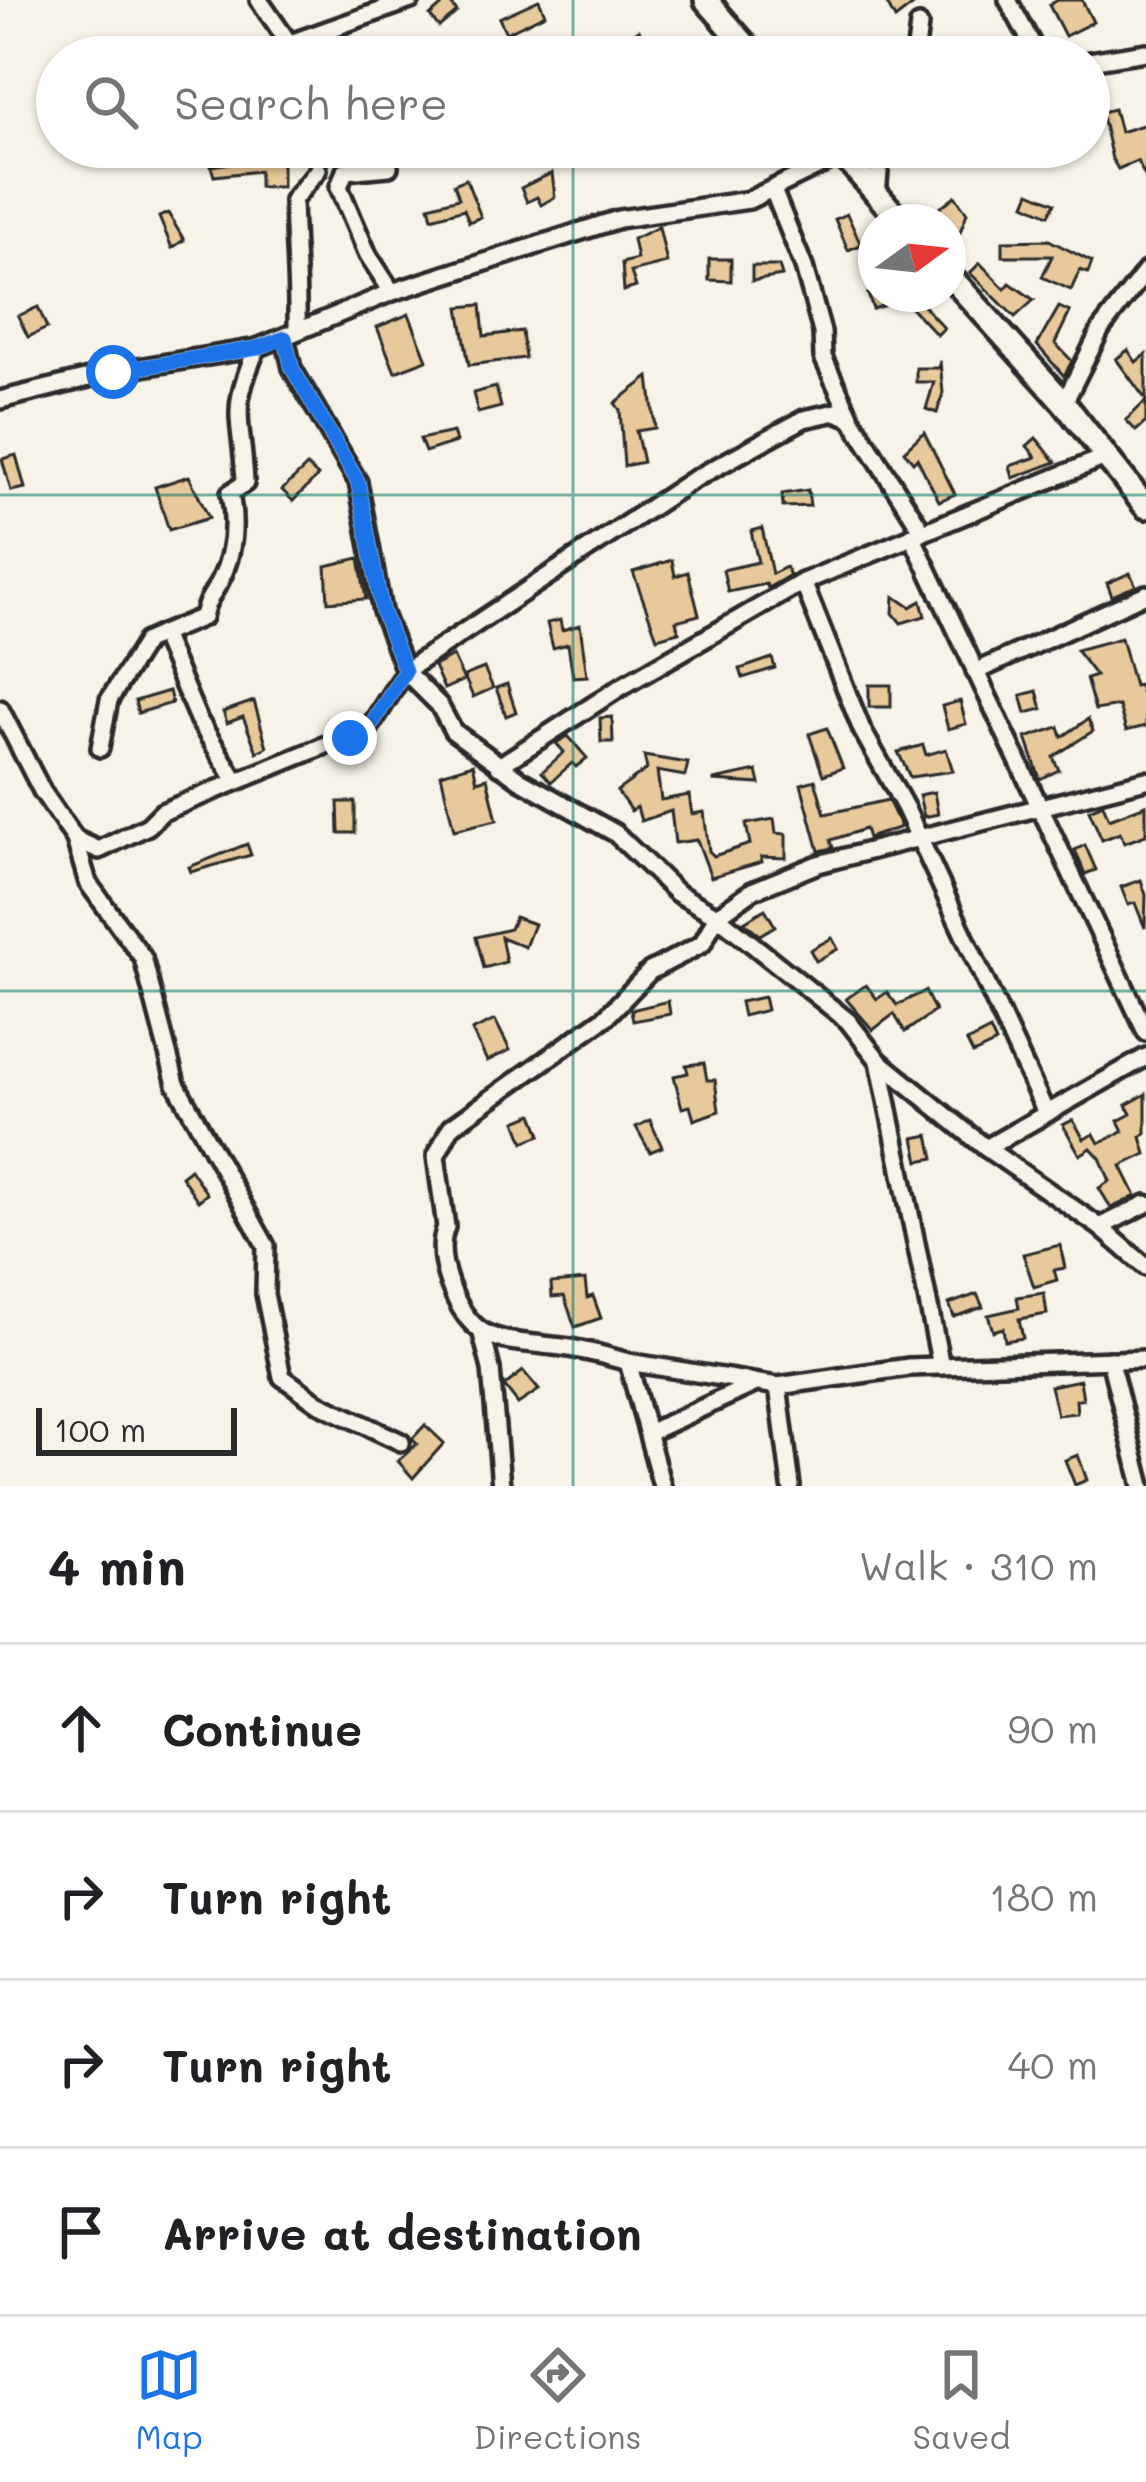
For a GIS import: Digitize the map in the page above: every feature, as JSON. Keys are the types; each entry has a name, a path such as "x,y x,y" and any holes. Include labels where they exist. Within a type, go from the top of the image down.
{"street":[{"path":"259,0 284,36"},
{"path":"311,36 411,0"},
{"path":"706,0 738,36"},
{"path":"1008,0 1028,36"},
{"path":"918,36 920,25"},
{"path":"1110,58 1146,52"},
{"path":"380,168 345,172 339,188 368,255 392,292"},
{"path":"0,400 113,372 257,348 392,292 619,219 712,208 773,190 810,168"},
{"path":"853,168 884,204"},
{"path":"877,196 879,168"},
{"path":"318,170 292,200 292,248 301,292 291,334 292,368 358,482 382,611 405,671 439,706 453,731 499,766 615,833 677,892 717,916 848,1022 879,1061 986,1148 1100,1227 1146,1268"},
{"path":"773,190 804,267 822,332 823,357 851,418 917,534 975,672 1146,1032"},
{"path":"1064,404 1101,329 1146,271"},
{"path":"966,294 1064,404 1146,507"},
{"path":"100,748 109,700 146,640 203,617 206,599 220,580 235,536 230,493 244,483 235,412 238,388 257,348"},
{"path":"75,839 99,850 148,826 161,812 370,727 405,671 704,474 804,419 836,412 851,418"},
{"path":"499,766 621,687 803,582 1105,457"},
{"path":"803,582 862,730 919,839 1046,1113"},
{"path":"975,672 1146,594"},
{"path":"161,634 198,719 236,782"},
{"path":"0,709 41,790 75,839 88,884 143,958 176,1084 266,1246 265,1294 282,1377 318,1402 401,1442"},
{"path":"1146,780 783,876 717,916 702,944 650,971 606,1016 451,1126 436,1156 446,1227 442,1237 445,1271 458,1307 482,1334 510,1345 551,1345 778,1386 941,1366 1146,1359"},
{"path":"986,1148 1146,1057"},
{"path":"879,1061 941,1366"},
{"path":"1100,1227 1146,1204"},
{"path":"482,1334 491,1369 501,1486"},
{"path":"491,1369 510,1345"},
{"path":"1110,1360 1142,1486"},
{"path":"628,1362 662,1486"},
{"path":"648,1433 758,1382"},
{"path":"778,1386 791,1486"}],"building":[{"path":"448,0 457,12 439,27 430,16"},
{"path":"539,0 545,14 506,33 499,18"},
{"path":"885,0 920,0 895,19"},
{"path":"1082,0 1093,22 1065,36 1049,5"},
{"path":"1114,109 1120,132 1146,124 1146,178 1137,161 1118,169 1112,159 1110,110"},
{"path":"212,168 282,168 282,187 259,187 259,171 214,176"},
{"path":"552,173 555,197 541,205 537,197 527,202 521,188"},
{"path":"466,179 481,217 469,222 464,209 432,218 429,206 459,198 454,184"},
{"path":"1030,192 1055,203 1049,215 1025,204"},
{"path":"168,213 184,240 172,248 159,217"},
{"path":"847,214 858,246 848,250 835,219"},
{"path":"659,227 667,263 631,272 636,287 624,291 622,263 637,259 633,239"},
{"path":"1049,240 1092,262 1088,273 1080,270 1071,290 1042,277 1052,256 1003,256 1003,241"},
{"path":"709,259 731,259 731,281 709,280"},
{"path":"980,263 1005,289 1010,283 1034,300 1015,317 970,273"},
{"path":"752,266 779,266 782,276 752,281"},
{"path":"481,305 484,336 522,331 525,358 469,365 459,307"},
{"path":"38,307 47,328 28,337 18,316"},
{"path":"1059,307 1070,312 1055,343 1072,361 1064,376 1037,345"},
{"path":"916,312 929,312 944,328 937,335"},
{"path":"409,314 427,360 395,372 377,327"},
{"path":"1128,350 1136,362 1146,354 1146,400 1116,359"},
{"path":"940,361 943,393 937,413 926,409 934,382 916,382 916,368 938,368"},
{"path":"649,377 655,428 636,431 643,462 624,466 620,410 615,403"},
{"path":"496,387 501,407 478,413 473,393"},
{"path":"1146,401 1146,422 1136,431 1126,420"},
{"path":"453,432 456,442 425,452 420,439"},
{"path":"924,432 955,494 939,501 917,458 913,462 904,451"},
{"path":"1036,438 1056,462 1013,478 1010,466 1036,457 1027,446"},
{"path":"16,455 25,488 11,491 2,459"},
{"path":"307,466 318,476 293,501 282,490"},
{"path":"189,476 209,518 169,530 155,487"},
{"path":"808,490 810,506 783,507 782,494"},
{"path":"762,528 772,574 786,567 790,575 768,588 766,584 728,592 723,570 758,562 751,531"},
{"path":"359,558 366,599 328,602 326,566"},
{"path":"672,560 675,576 688,572 699,615 676,621 679,632 657,638 633,572"},
{"path":"1130,573 1136,586 1112,596 1107,583"},
{"path":"894,596 910,607 921,601 925,616 901,623 893,613"},
{"path":"560,620 562,630 580,625 587,676 573,677 568,644 553,648 547,623"},
{"path":"1121,638 1134,686 1139,685 1146,707 1146,726 1126,731 1119,706 1095,710 1086,679 1096,676 1076,650"},
{"path":"453,656 464,680 444,689 434,666"},
{"path":"772,658 775,668 743,678 740,669"},
{"path":"484,668 493,688 473,697 464,676"},
{"path":"507,684 516,712 506,716 496,688"},
{"path":"869,685 891,685 891,707 869,707"},
{"path":"169,691 172,703 138,713 135,701"},
{"path":"1037,691 1042,709 1026,713 1021,695"},
{"path":"254,701 267,747 257,752 243,717 227,723 223,712"},
{"path":"960,701 966,724 948,729 942,706"},
{"path":"612,717 613,742 601,742 600,718"},
{"path":"1088,719 1093,731 1053,757 1059,770 1040,779 1026,738 1059,727 1062,737"},
{"path":"827,728 843,768 823,775 809,734"},
{"path":"568,736 587,758 576,767 572,763 551,782 542,772 564,752 556,743"},
{"path":"923,745 926,755 946,749 953,771 910,777 898,752"},
{"path":"644,756 688,763 685,776 657,771 661,800 689,795 692,814 704,812 709,851 714,856 750,844 746,824 774,819 776,833 786,834 786,858 761,857 762,862 711,877 697,840 675,843 671,811 641,821 637,807 631,811 617,791 647,769"},
{"path":"473,764 477,781 487,778 497,820 454,830 441,774"},
{"path":"757,771 760,784 714,781 714,780"},
{"path":"815,780 825,814 888,800 901,827 868,838 865,829 831,840 833,848 819,851 801,784"},
{"path":"934,792 938,814 924,817 919,795"},
{"path":"338,802 355,802 355,833 339,833"},
{"path":"1103,804 1109,819 1146,805 1146,835 1124,843 1120,833 1102,840 1089,810"},
{"path":"247,844 251,855 191,872 189,867"},
{"path":"1085,845 1096,870 1085,874 1075,850"},
{"path":"1141,880 1146,895 1145,928 1135,903 1128,905 1121,887"},
{"path":"765,909 775,926 760,935 744,922"},
{"path":"515,917 534,924 525,947 501,937 506,962 484,968 476,937 510,929"},
{"path":"832,938 838,949 816,961 810,950"},
{"path":"866,985 877,999 887,992 897,1005 925,991 935,1011 905,1032 894,1014 873,1030 846,999"},
{"path":"764,997 767,1010 743,1016 740,1002"},
{"path":"668,1001 670,1014 633,1021 631,1010"},
{"path":"495,1020 510,1050 487,1061 472,1031"},
{"path":"990,1030 996,1043 973,1054 967,1042"},
{"path":"704,1063 707,1080 715,1080 719,1111 694,1120 690,1106 682,1108 674,1076 688,1073 686,1065"},
{"path":"1146,1094 1146,1133 1141,1137 1146,1154 1121,1166 1136,1196 1111,1208 1099,1188 1110,1181 1100,1158 1091,1148 1080,1155 1063,1125 1073,1120 1084,1139 1094,1134 1099,1143 1123,1131 1118,1121 1131,1114 1126,1105"},
{"path":"533,1114 541,1135 524,1142 516,1121"},
{"path":"650,1120 662,1147 650,1152 636,1127"},
{"path":"929,1135 934,1158 919,1161 914,1138"},
{"path":"190,1169 207,1194 198,1201 181,1176"},
{"path":"1060,1245 1065,1268 1054,1270 1057,1280 1034,1287 1023,1254"},
{"path":"585,1280 587,1298 593,1296 601,1318 575,1327 564,1296 552,1297 551,1283"},
{"path":"1044,1293 1047,1314 1019,1319 1023,1338 1005,1341 1003,1328 993,1331 988,1315 1019,1308 1017,1297"},
{"path":"977,1294 983,1307 954,1317 949,1304"},
{"path":"523,1371 539,1390 518,1404 504,1386"},
{"path":"1080,1380 1083,1399 1076,1400 1077,1413 1057,1415 1050,1386"},
{"path":"425,1425 444,1443 413,1478 398,1461 417,1444 412,1439"},
{"path":"1078,1455 1087,1480 1075,1485 1065,1460"}],"route":[{"path":"113,372 257,348 285,338 292,368 358,482 382,611 405,671 370,727 350,738"}]}
